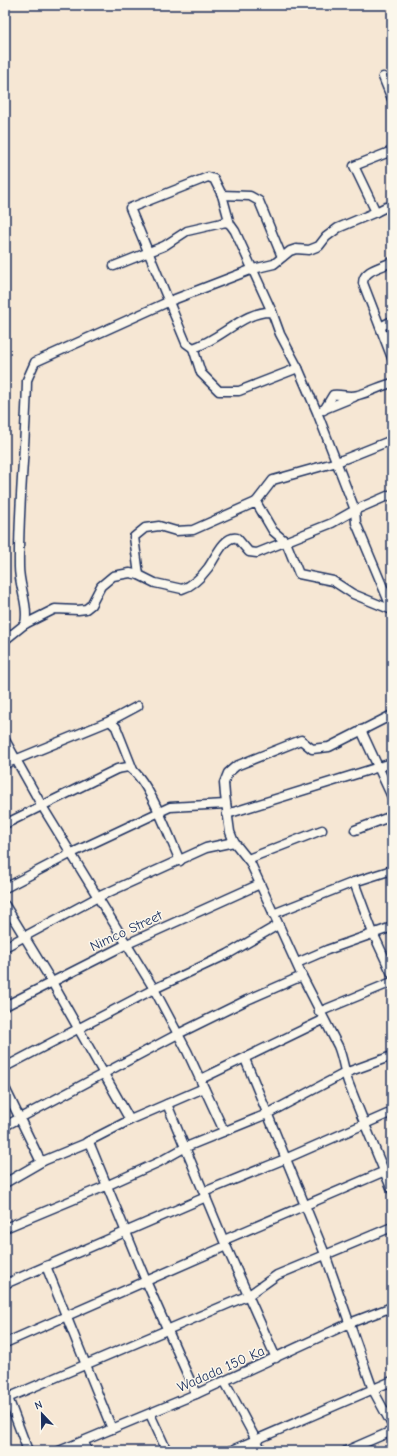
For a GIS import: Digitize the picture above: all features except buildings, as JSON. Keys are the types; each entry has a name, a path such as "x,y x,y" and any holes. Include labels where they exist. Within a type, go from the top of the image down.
{"street":[{"path":"383,77 392,99"},
{"path":"376,212 354,166 392,151"},
{"path":"298,368 239,391 219,391 201,373 193,348 186,343 170,301 130,208 208,177 214,179 222,195 230,224 253,269 280,334 321,411 337,462 355,510 356,523 392,610"},
{"path":"222,195 250,196 259,201 282,256"},
{"path":"25,624 26,616 19,569 19,542 27,380 35,362 170,301 253,269 274,264 282,256 296,249 309,250 319,246 326,237 338,228 386,207 392,207"},
{"path":"114,266 164,246 187,231 226,222 230,224"},
{"path":"392,262 366,274 363,279 363,283 392,358"},
{"path":"193,348 207,344 252,315 261,311 272,312"},
{"path":"380,327 392,321"},
{"path":"321,411 333,395 342,394 348,397 358,395 392,383"},
{"path":"139,575 134,537 145,528 159,526 176,531 193,530 256,502 273,480 337,462 392,440"},
{"path":"5,640 25,624 55,609 86,609 91,605 101,586 113,576 130,573 139,575 155,583 182,589 191,585 208,569 222,546 229,539 237,538 249,552 257,553 332,523 355,510 392,494"},
{"path":"256,502 273,532 286,542 299,574 333,581 353,594 392,610"},
{"path":"5,764 16,758 110,721 138,706"},
{"path":"392,715 329,747 312,750 301,740 297,740 236,766 228,773 224,783 230,832 234,842 248,859 321,1016 343,1057 345,1073 364,1123 388,1170 392,1190"},
{"path":"110,721 116,727 133,770"},
{"path":"361,730 392,797"},
{"path":"5,740 42,806 154,989 201,1079 224,1131"},
{"path":"227,814 392,763"},
{"path":"5,824 117,769 128,767 141,779 159,812 180,861"},
{"path":"5,888 72,853 159,812 180,806 226,804"},
{"path":"355,830 392,816"},
{"path":"248,859 322,830"},
{"path":"5,947 98,897 206,848 234,842"},
{"path":"273,914 354,882 392,870"},
{"path":"354,882 373,934 392,974"},
{"name":"Nimco Street","path":"5,1006 127,944 260,884"},
{"path":"5,905 52,982 130,1120"},
{"path":"5,1067 154,989 228,954 278,925"},
{"path":"297,963 327,950 392,927"},
{"path":"5,1126 178,1034 247,1000 302,976"},
{"path":"201,1079 245,1060 321,1016 392,982"},
{"path":"5,1228 106,1186 159,1162 186,1147 267,1114 345,1073 392,1056"},
{"path":"245,1060 325,1254 373,1390 392,1425"},
{"path":"5,1088 37,1155 43,1161"},
{"path":"5,1183 43,1161 87,1142 130,1120 204,1088"},
{"path":"167,1104 225,1243 250,1295 276,1358"},
{"path":"5,1284 364,1123 392,1112"},
{"path":"87,1142 90,1144 146,1281 196,1394"},
{"path":"5,1343 67,1314 146,1281 305,1206 388,1170"},
{"path":"28,1451 6,1396 88,1365 168,1331 250,1295 277,1275 392,1227"},
{"path":"46,1266 88,1365 112,1429"},
{"name":"Wadada 150 Ka","path":"59,1451 225,1382 350,1323 392,1307"},
{"path":"230,1451 392,1381"},
{"path":"225,1382 262,1451"},
{"path":"150,1414 167,1451"},
{"path":"346,1451 392,1431"},
{"path":"84,1441 87,1451"}]}
